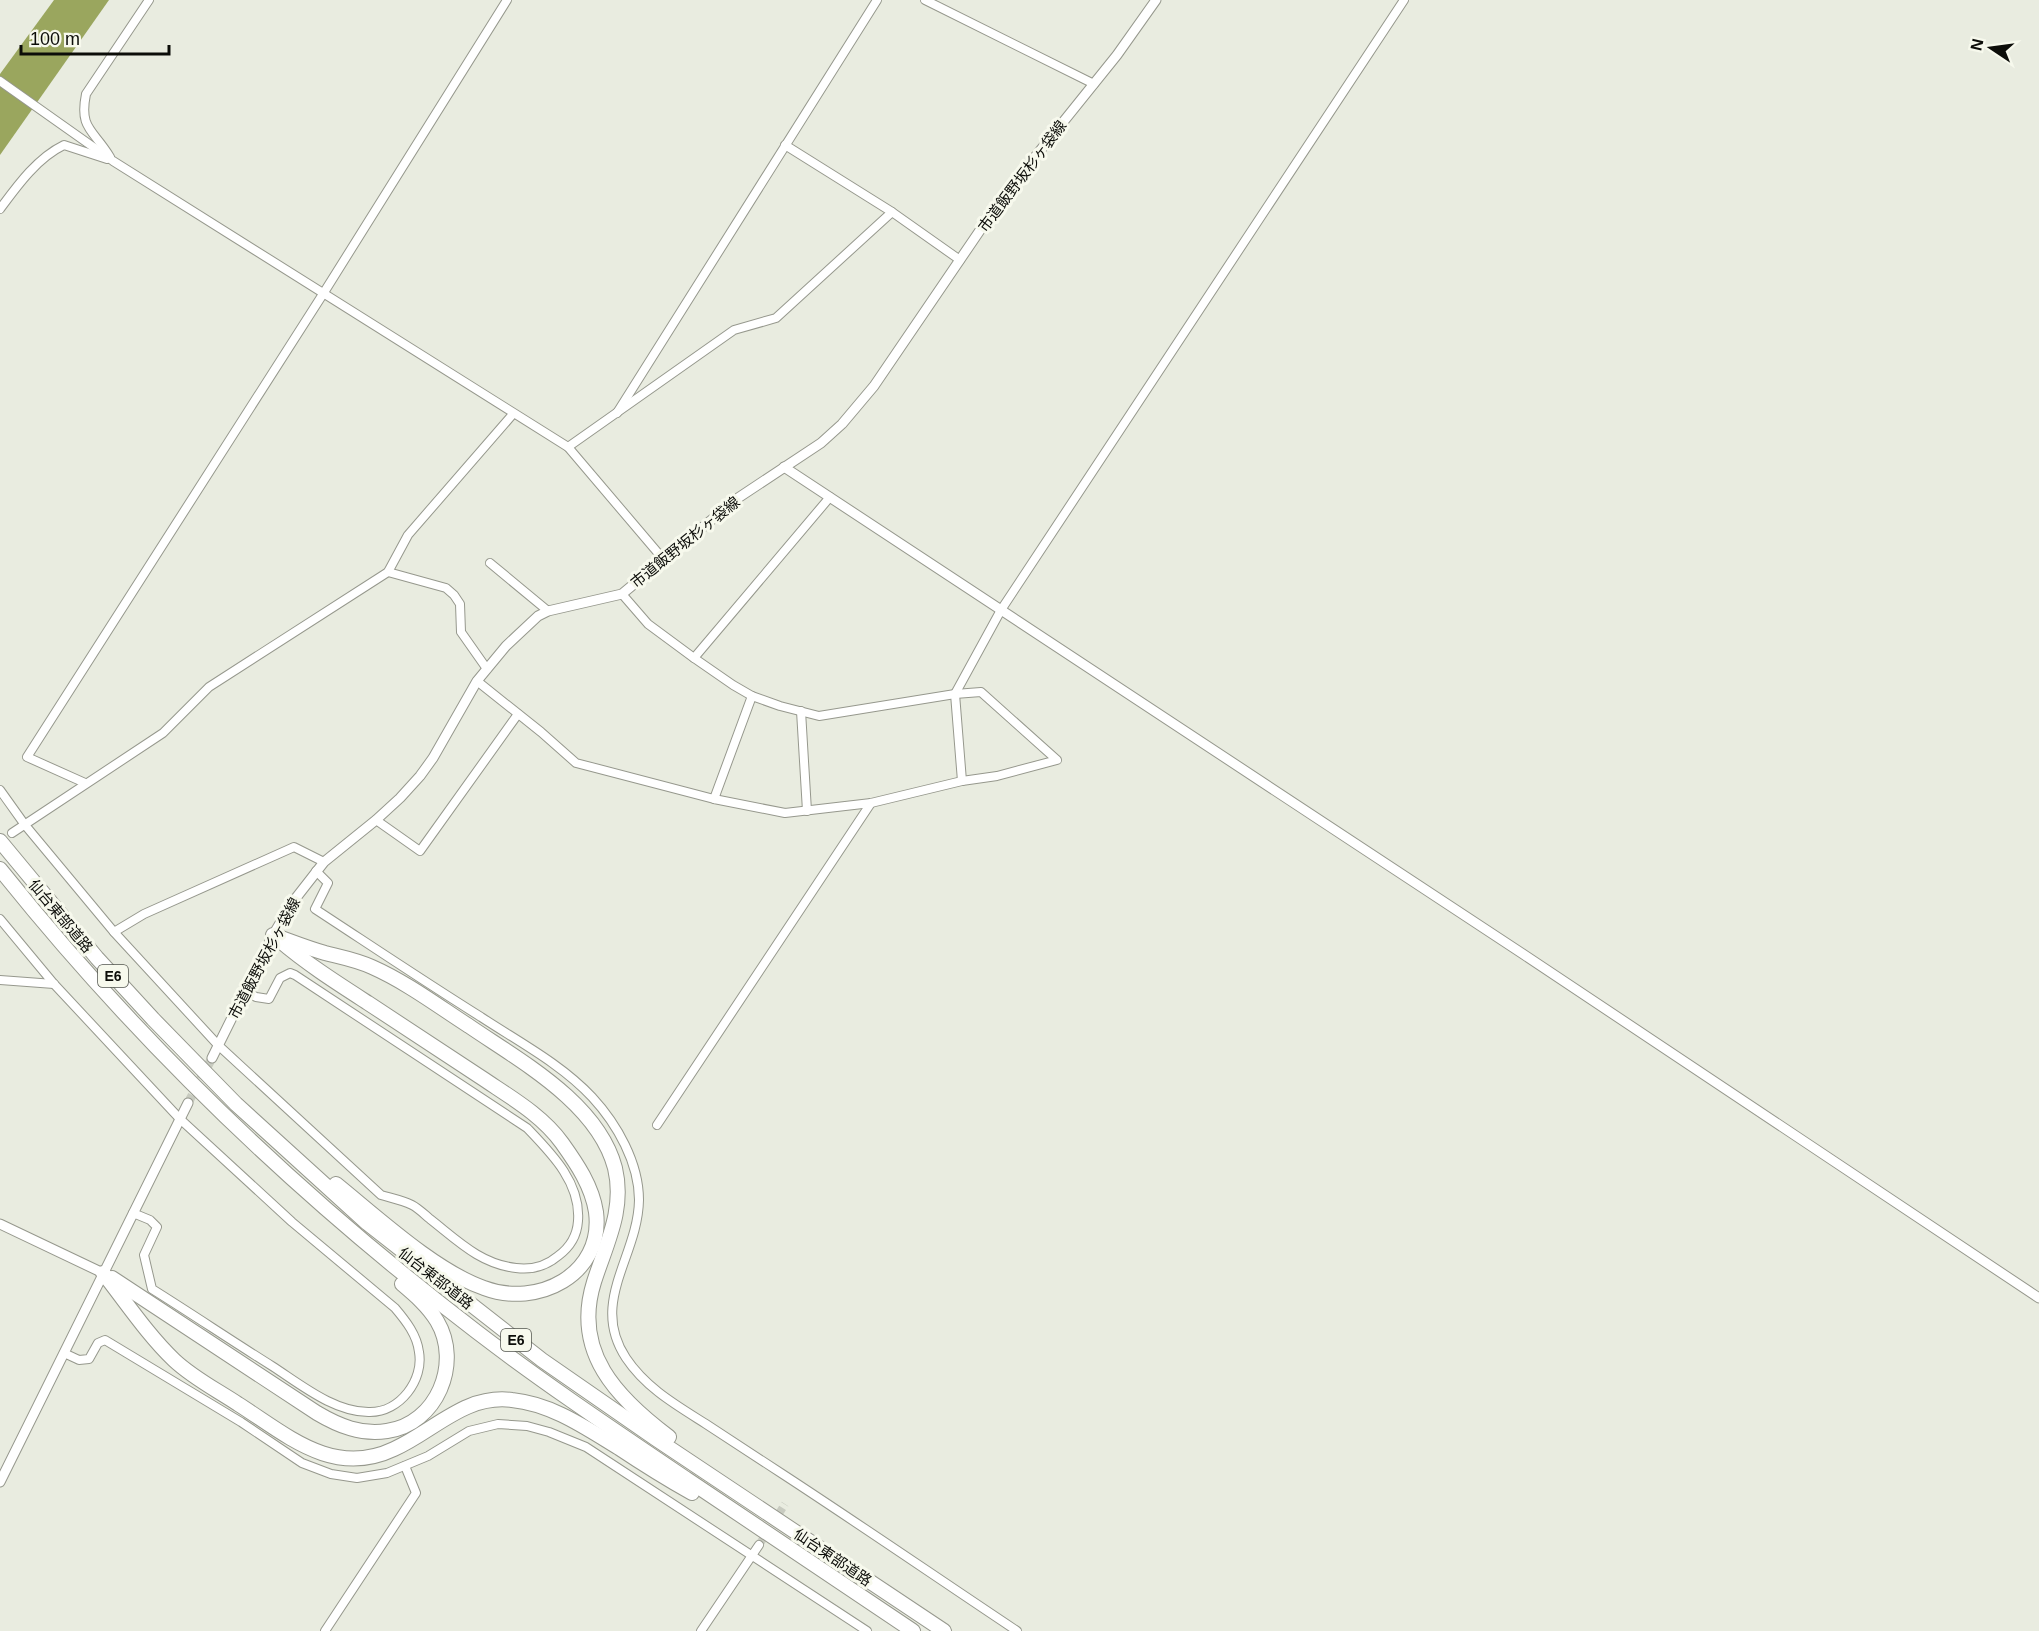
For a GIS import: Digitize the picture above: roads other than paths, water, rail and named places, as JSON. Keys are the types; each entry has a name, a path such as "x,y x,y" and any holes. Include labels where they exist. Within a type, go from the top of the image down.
{"highway":[{"name":"仙台東部道路","path":"0,841 97,958 236,1104 367,1223 551,1366 944,1631"},
{"name":"仙台東部道路","path":"0,869 33,911 141,1032 297,1184 359,1237 478,1333 581,1408 913,1631"},
{"path":"236,1104 430,1258 484,1289 511,1295 524,1295 546,1290 567,1279 577,1270 590,1249 596,1227 591,1191 570,1153 541,1120 455,1060 302,960 273,935"},
{"path":"273,935 356,961 385,973 542,1075 579,1109 591,1123 609,1153 615,1166 618,1189 613,1230 594,1282 588,1315 588,1332 599,1364 637,1413 818,1548"},
{"path":"103,1273 317,1413 346,1428 359,1431 388,1431 417,1418 429,1406 438,1395 447,1365 444,1336 437,1321 418,1298 292,1190 238,1128"},
{"path":"103,1273 152,1335 183,1368 284,1434 315,1451 341,1458 370,1457 395,1449 456,1411 472,1405 497,1399 524,1401 579,1424 810,1563"}],"street":[{"path":"113,161 85,123 82,111 86,94 149,0"},
{"path":"85,783 27,757 323,294 507,0"},
{"path":"616,413 877,0"},
{"path":"925,0 1094,84"},
{"name":"市道飯野坂杉ヶ袋線","path":"212,1058 273,935 292,903 324,862 400,798 433,758 477,681 506,646 538,616 548,611 622,594 738,498 821,443 857,408 1002,198 1094,84 1156,0"},
{"path":"962,781 956,694 1001,610 1404,0"},
{"path":"0,81 113,161 568,447 664,560"},
{"path":"0,209 28,174 53,150 64,145 113,161"},
{"path":"785,145 892,212 960,260"},
{"path":"568,447 734,330 776,318 892,212"},
{"path":"12,833 163,733 209,687 388,572 408,535 513,414"},
{"path":"784,466 2039,1298"},
{"path":"694,658 830,497"},
{"path":"490,563 548,611"},
{"path":"388,572 446,588 454,595 460,604 461,632 488,669"},
{"path":"477,681 576,763 714,800 785,813 871,803 962,781 997,776 1057,760 981,692 819,716 752,696 648,624 622,594"},
{"path":"714,800 752,696"},
{"path":"801,711 807,811"},
{"path":"376,820 420,851 518,714"},
{"path":"0,790 25,825 114,932 218,1045 381,1195 412,1205 478,1256 496,1264 540,1268 570,1245 578,1225 578,1207 574,1192 565,1171 527,1128 295,975 290,973 280,978 269,999 256,997 245,991"},
{"path":"657,1125 871,803"},
{"path":"114,932 144,914 294,848 324,862"},
{"path":"316,871 328,883 315,909 548,1060 593,1098 619,1136 632,1160 638,1183 639,1201 635,1231 614,1294 611,1319 618,1345 642,1379 663,1396 808,1490 1017,1631"},
{"path":"0,919 54,984 180,1119 292,1222 395,1308 409,1325 420,1353 418,1374 413,1385 404,1398 392,1406 371,1412 343,1408 307,1388 152,1289 144,1255 156,1227 150,1220 133,1213"},
{"path":"0,980 54,984"},
{"path":"0,1482 188,1103"},
{"path":"0,1224 103,1273"},
{"path":"64,1353 79,1360 89,1359 98,1343 105,1340 241,1422 302,1462 331,1474 357,1478 387,1473 428,1456 469,1431 488,1425 508,1424 549,1432 586,1447 867,1631"},
{"path":"325,1631 416,1493 405,1466"},
{"path":"700,1631 759,1545"}],"tunnel":[{"path":"188,1103 212,1058"},
{"path":"759,1545 785,1504"}]}
